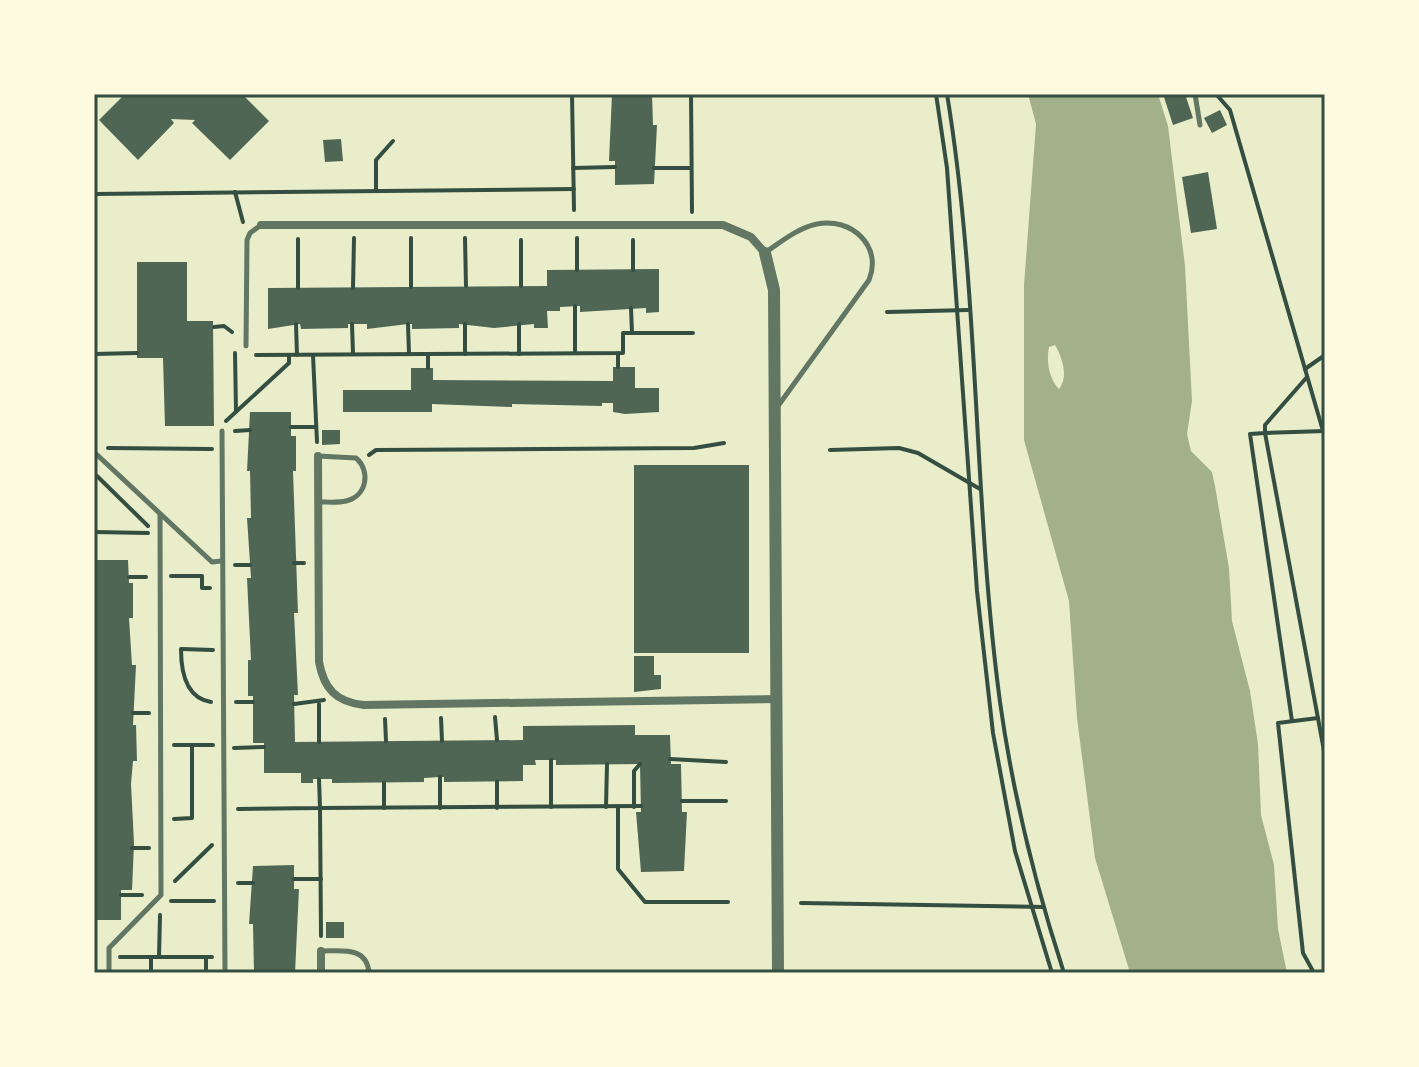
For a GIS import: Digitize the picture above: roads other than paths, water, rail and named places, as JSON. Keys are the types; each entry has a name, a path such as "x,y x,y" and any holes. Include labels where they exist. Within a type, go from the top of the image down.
{"street":[{"path":"261,225 574,225 692,219 733,228 751,237 765,253 774,290 778,973"},
{"path":"318,456 319,662 323,680 332,694 350,703 384,705 776,699"},
{"path":"321,951 321,973"}],"lane":[{"path":"1195,94 1200,125"},
{"path":"765,253 809,226 832,224 857,233 867,242 874,261 869,280 775,410"},
{"path":"246,346 247,240 250,233 261,225"},
{"path":"222,431 225,973"},
{"path":"94,450 212,562 221,561"},
{"path":"318,456 346,456 360,461 366,478 359,494 347,501 319,502"},
{"path":"109,973 109,948 161,895 160,514"},
{"path":"321,951 357,953 365,959 369,973"}]}
